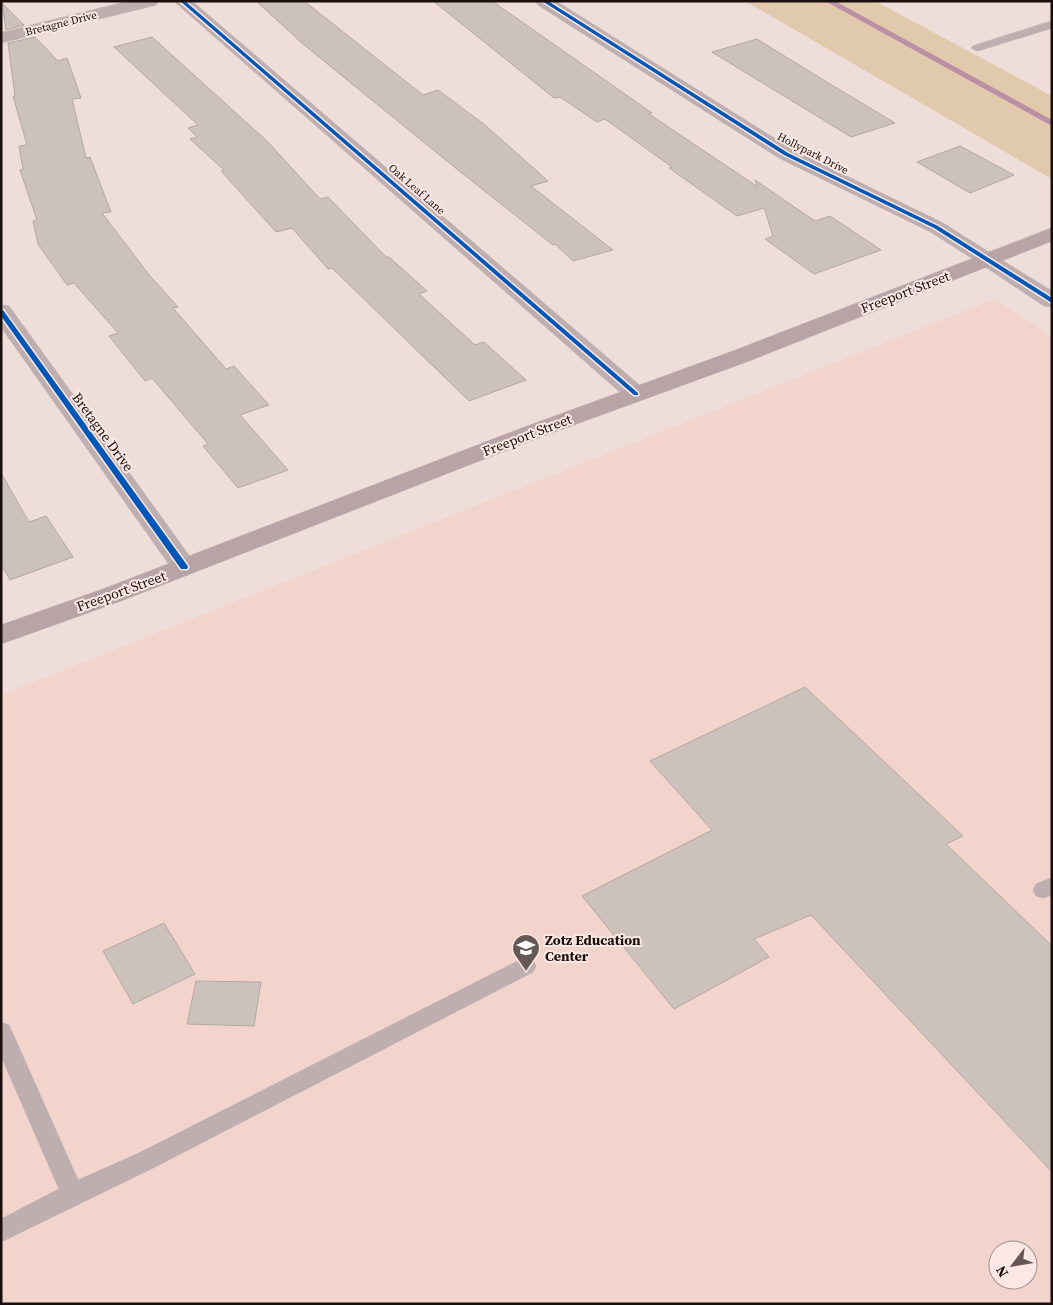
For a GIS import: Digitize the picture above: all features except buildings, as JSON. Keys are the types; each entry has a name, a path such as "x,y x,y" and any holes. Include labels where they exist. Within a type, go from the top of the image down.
{"main road":[{"name":"Freeport Street","path":"1,635 184,567 530,433 741,356 1052,234"}],"street":[{"name":"Bretagne Drive","path":"1,38 150,1"},
{"name":"Oak Leaf Lane","path":"182,1 636,394"},
{"name":"Hollypark Drive","path":"544,1 786,154 936,227 1052,301"},
{"name":"Bretagne Drive","path":"1,311 184,567"}],"lane":[{"path":"977,48 1052,24"},
{"path":"1,1231 73,1194 145,1161 526,966"},
{"path":"1,1031 73,1194"}],"shaded area":[{"path":"745,1 875,1 1052,96 1052,179"},
{"name":"Zotz Education Center","path":"995,299 1052,336 1052,1304 1,1304 1,695"}],"waterway":[{"path":"829,1 1052,124"}],"cycle path":[{"path":"182,1 636,394"},
{"path":"544,1 786,154 936,227 1052,301"},
{"path":"1,311 184,567"}],"place":[{"name":"Zotz Education Center","path":"526,972"}]}
